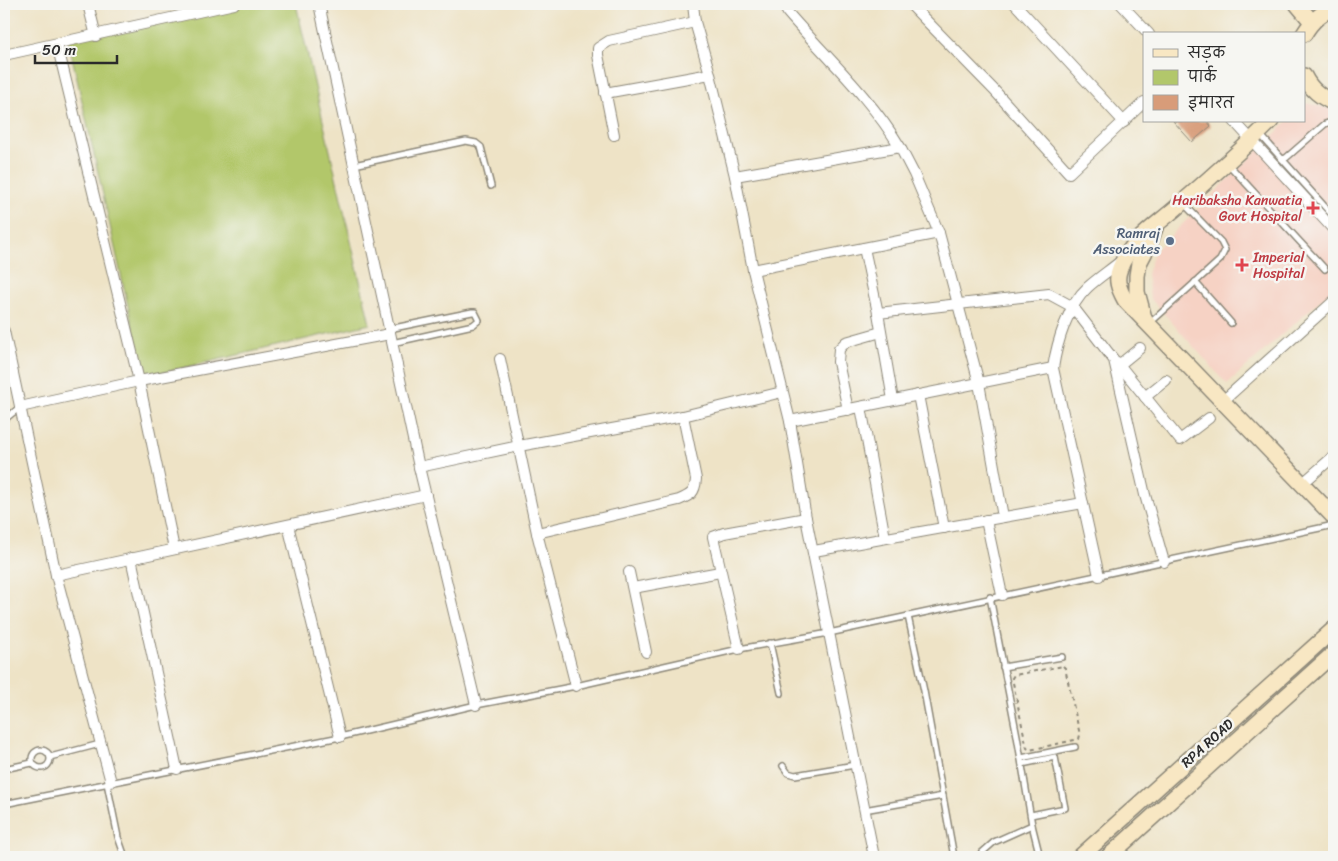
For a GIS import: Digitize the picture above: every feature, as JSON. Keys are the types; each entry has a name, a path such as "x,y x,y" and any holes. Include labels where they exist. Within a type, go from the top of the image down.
{"street":[{"path":"88,4 96,36"},
{"path":"4,55 234,4"},
{"path":"319,4 419,467 476,705"},
{"path":"692,4 735,176 753,270 790,421 806,518 830,632 854,765 874,857"},
{"path":"783,4 788,13 860,92 889,128 914,174 939,233 979,383 1003,517"},
{"path":"910,4 994,90 1069,173 1143,103"},
{"path":"1015,4 1124,122"},
{"path":"1120,4 1146,32"},
{"path":"1297,4 1308,28 1327,7"},
{"path":"614,135 598,48 609,41 695,22"},
{"path":"57,44 139,381 174,549"},
{"path":"605,93 710,74"},
{"path":"1306,83 1322,97 1334,103"},
{"path":"1235,122 1256,136 1334,230"},
{"path":"1270,122 1155,227 1133,244 1119,268 1117,280 1119,290 1125,300 1334,517"},
{"path":"735,176 900,147"},
{"path":"1147,323 1137,292 1137,276 1139,263 1150,242 1155,227"},
{"path":"753,270 939,233"},
{"path":"864,248 878,313 893,400"},
{"path":"1099,576 1053,368 1056,347 1072,307 1087,288 1124,259"},
{"path":"878,313 1049,294 1072,307 1180,440 1209,418"},
{"path":"1223,401 1334,301"},
{"path":"4,331 56,574 101,744 109,783"},
{"path":"848,410 838,362 839,349 846,342 881,332"},
{"path":"20,406 139,381 390,335"},
{"path":"1117,362 1140,348"},
{"path":"500,359 537,534 576,686"},
{"path":"1117,362 1145,495 1164,562"},
{"path":"790,421 1053,368"},
{"path":"1145,397 1166,380"},
{"path":"419,467 519,446 683,416 782,392"},
{"path":"918,395 944,528"},
{"path":"861,407 885,538"},
{"path":"537,534 690,496 696,488 696,479 683,416"},
{"path":"1302,484 1334,456"},
{"path":"56,574 426,495"},
{"path":"814,551 1083,503"},
{"path":"739,649 713,537 724,533 806,518"},
{"path":"986,520 1002,595"},
{"path":"288,525 340,737"},
{"path":"131,558 177,769"},
{"path":"629,572 646,652"},
{"path":"633,588 720,572"},
{"name":"RPA ROAD","path":"1080,857 1334,629"},
{"path":"1108,857 1334,653"},
{"path":"1280,678 1292,690"}],"lane":[{"path":"1282,158 1286,158 1325,124 1334,122"},
{"path":"1256,136 1282,158 1334,216"},
{"path":"354,165 466,141 476,142 481,147 491,186"},
{"path":"1227,162 1325,269"},
{"path":"1147,323 1220,260 1225,250 1221,242 1182,202"},
{"path":"1195,282 1231,322"},
{"path":"472,312 475,312 479,320 474,325 390,335 472,312"},
{"path":"4,420 20,406"},
{"path":"4,804 340,737 476,705 576,686 739,649 908,616 1334,525"},
{"path":"990,598 1039,856"},
{"path":"908,616 924,691 954,857"},
{"path":"770,643 781,693"},
{"path":"1004,667 1062,657"},
{"path":"50,758 101,744"},
{"path":"1022,764 1075,747"},
{"path":"38,750 44,750 50,758 45,768 39,769 32,763 31,757 38,750"},
{"path":"1021,758 1054,754"},
{"path":"1031,815 1065,808 1054,754"},
{"path":"4,769 32,763"},
{"path":"783,766 788,773 795,775 854,765"},
{"path":"109,783 118,837 124,857"},
{"path":"864,810 943,796"},
{"path":"977,857 994,842 1032,824"}],"path":[{"path":"1063,666 1080,735 1079,739 1030,750 1027,748 1012,678 1014,675 1063,666"}],"shaded area":[{"name":"Imperial Hospital","path":"1306,104 1334,110 1334,288 1227,384 1150,298 1147,274 1154,252 1287,122 1306,122"}],"green space":[{"path":"225,4 296,4 370,324 144,377 68,39"}],"building":[{"path":"1174,122 1208,122 1211,126 1192,142"}],"place":[{"name":"Haribaksha Kanwatia Govt Hospital","path":"1313,208"},
{"name":"Ramraj Associates","path":"1170,241"},
{"name":"Imperial Hospital","path":"1242,265"}]}
